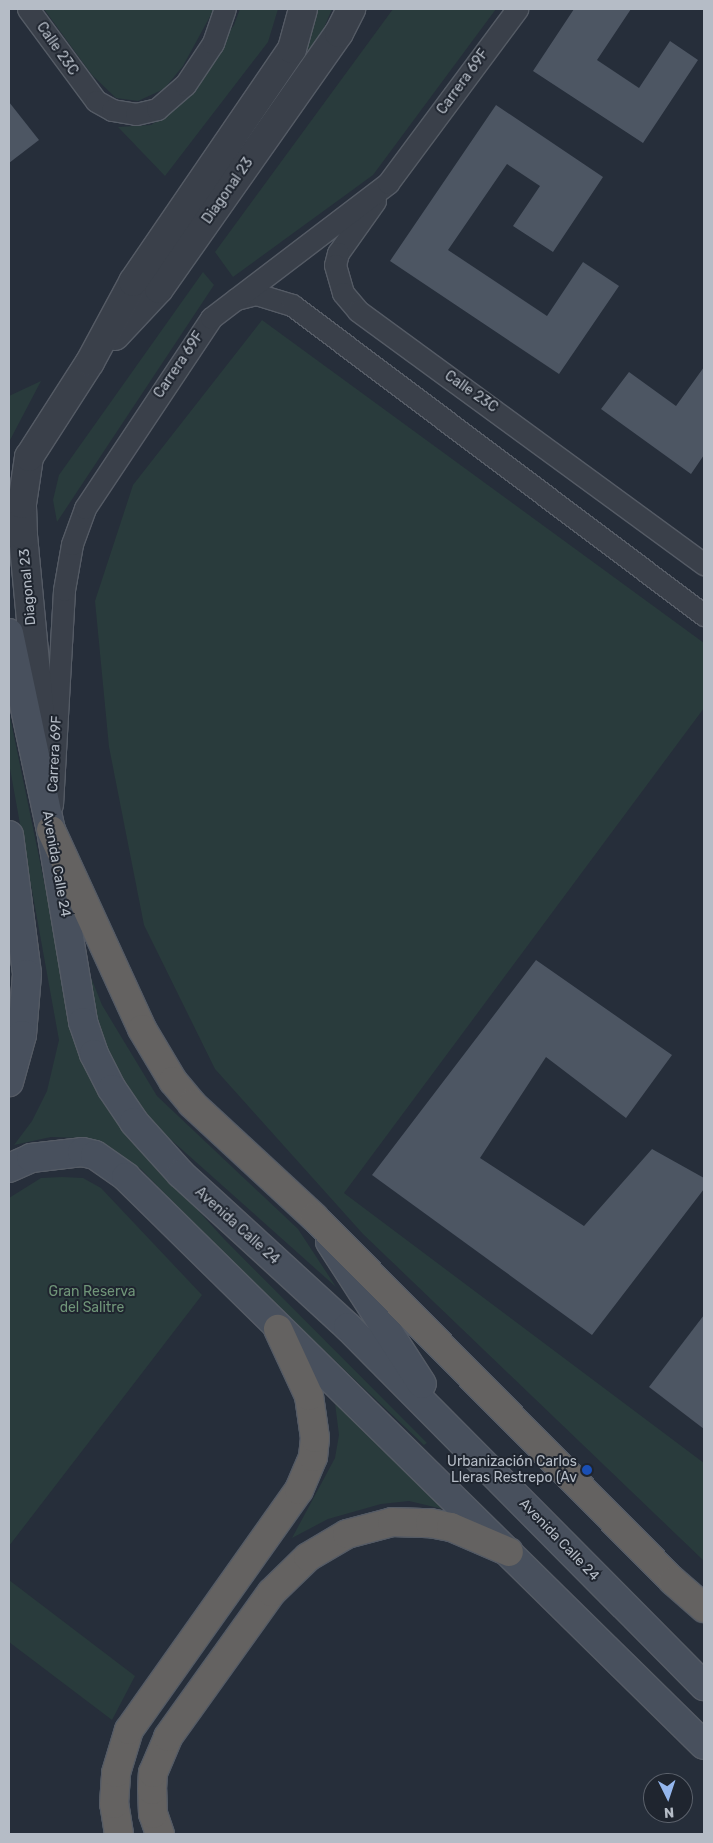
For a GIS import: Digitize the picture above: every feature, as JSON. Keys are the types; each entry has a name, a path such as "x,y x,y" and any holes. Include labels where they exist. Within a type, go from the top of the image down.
{"highway":[{"path":"51,830 142,1029 172,1081 226,1138 314,1217 673,1581 704,1608"},
{"path":"119,1834 114,1804 116,1773 120,1752 129,1730 299,1490 313,1457 315,1438 309,1396 278,1328"},
{"path":"160,1834 152,1814 153,1773 168,1737 272,1592 308,1557 347,1534 392,1522 430,1523 451,1527 509,1552"}],"main road":[{"name":"Avenida Calle 24","path":"9,633 51,830 83,1022 94,1054 112,1089 134,1122 181,1174 348,1327 704,1686"},
{"path":"9,836 27,974 22,1035 9,1082"},
{"path":"9,1168 31,1158 61,1152 82,1152 110,1164 509,1552 704,1746"},
{"path":"314,1217 450,1428"}],"street":[{"name":"Calle 23C","path":"28,9 96,101 124,113 157,109 185,85 213,43 225,9"},
{"name":"Diagonal 23","path":"51,830 22,504 29,457 90,362 133,282 292,49 302,9"},
{"name":"Diagonal 23","path":"90,362 160,289 339,33 351,9"},
{"name":"Carrera 69F","path":"51,830 64,590 72,544 86,508 210,318 388,183 517,9"},
{"name":"Calle 23C","path":"388,183 338,253 337,279 343,294 358,311 701,554"},
{"path":"236,299 256,294 292,304 704,615"}],"green space":[{"path":"44,9 214,9 183,66 164,89 138,101 116,98 92,75"},
{"path":"240,9 278,9 268,42 165,176 118,127 151,125 175,110 234,25"},
{"path":"309,9 332,9 320,37 276,100 307,34"},
{"path":"393,9 496,9 373,175 233,277 215,252"},
{"path":"203,272 214,285 57,522 53,500 59,475"},
{"path":"262,320 704,643 704,708 344,1193 704,1463 704,1561 363,1234 215,1069 144,925 109,747 95,601 133,485"},
{"path":"41,381 9,442 9,396"},
{"path":"9,712 63,973 140,1147 225,1240 427,1443 424,1445 217,1249 141,1169 106,1146 81,1138 51,1137 14,1145 32,1121 47,1091 59,1040 9,763"},
{"path":"90,975 102,1005 157,1096 298,1229 336,1287 150,1121 109,1062 97,1023"},
{"name":"Gran Reserva del Salitre","path":"41,1178 83,1178 101,1188 202,1295 9,1546 9,1198"},
{"path":"335,1403 451,1511 409,1501 381,1504 328,1519 292,1538 335,1458 339,1435"},
{"path":"9,1580 135,1676 112,1720 9,1642"}],"building":[{"path":"574,9 631,9 597,60 639,88 670,41 698,60 643,143 533,71"},
{"path":"9,102 39,140 9,163"},
{"path":"496,105 603,177 553,252 513,226 540,186 507,164 448,250 547,316 583,262 619,286 559,374 390,261"},
{"path":"704,367 704,455 691,474 601,409 629,372 676,406"},
{"path":"536,960 672,1055 626,1118 546,1057 480,1158 584,1226 652,1149 704,1178 704,1189 592,1335 372,1175"},
{"path":"704,1315 704,1429 649,1387"}],"place":[{"name":"Urbanización Carlos Lleras Restrepo (Av","path":"587,1470"}]}
